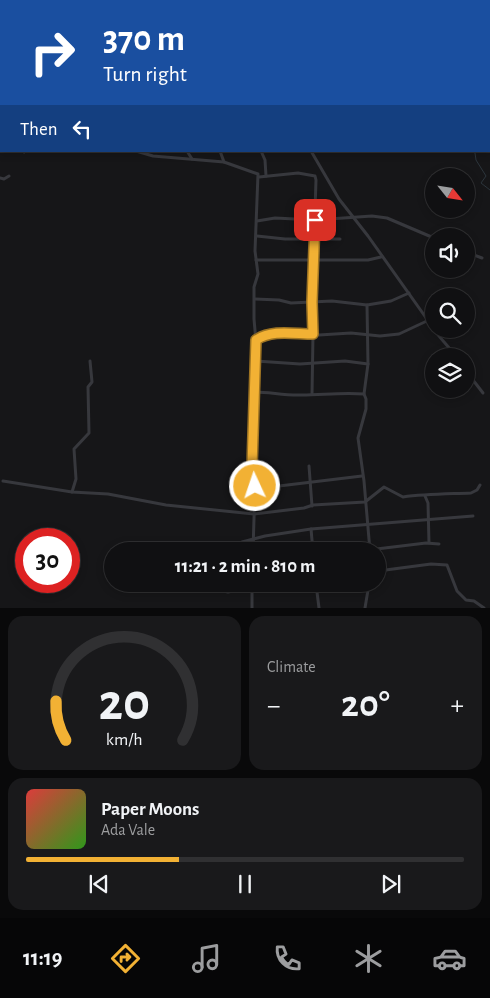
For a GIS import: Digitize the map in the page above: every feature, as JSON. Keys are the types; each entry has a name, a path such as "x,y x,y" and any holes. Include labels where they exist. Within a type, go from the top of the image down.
{"street":[{"path":"139,152 153,156 224,162 255,171 259,177 256,260 258,274 254,287 256,361 252,467 255,486 253,540"},
{"path":"150,152 153,156"},
{"path":"188,152 192,159"},
{"path":"220,152 224,162"},
{"path":"261,152 265,160 266,176"},
{"path":"312,152 339,199 425,315"},
{"path":"259,177 298,173 315,176 316,178 324,175"},
{"path":"0,178 4,179 9,176"},
{"path":"312,394 312,302 316,178"},
{"path":"258,221 372,216 387,218 425,234"},
{"path":"257,236 285,239 340,239"},
{"path":"475,255 482,258"},
{"path":"256,260 368,260 381,257"},
{"path":"255,299 279,300 291,303 340,302 367,305 392,301 409,293"},
{"path":"367,305 368,364 364,394 366,409 358,438 369,542"},
{"path":"256,340 264,335 274,333 368,334 380,336 399,334 425,322"},
{"path":"439,338 450,348"},
{"path":"256,361 300,364 345,360 368,364"},
{"path":"72,492 76,479 74,449 88,433 88,387 92,382 90,361"},
{"path":"475,384 482,394"},
{"path":"255,392 300,395 364,394"},
{"path":"309,466 312,506"},
{"path":"255,486 279,486 362,476"},
{"path":"3,481 72,492 108,494 166,505 254,514 312,506 365,502 384,487 403,497 471,493 477,490 480,485"},
{"path":"425,496 428,503 429,543"},
{"path":"242,542 265,536 311,529 368,526 473,516"},
{"path":"311,529 312,542"},
{"path":"386,549 429,543 439,544"},
{"path":"386,570 430,564 446,565 457,591 466,600 474,601 484,608"},
{"path":"252,592 252,608"},
{"path":"317,592 319,608"},
{"path":"365,608 368,592"}],"waterway":[{"path":"474,152 486,176 481,183 490,190"}],"route":[{"path":"255,486 252,467 254,456 256,340 264,335 274,333 313,334 312,302 315,220"}]}
